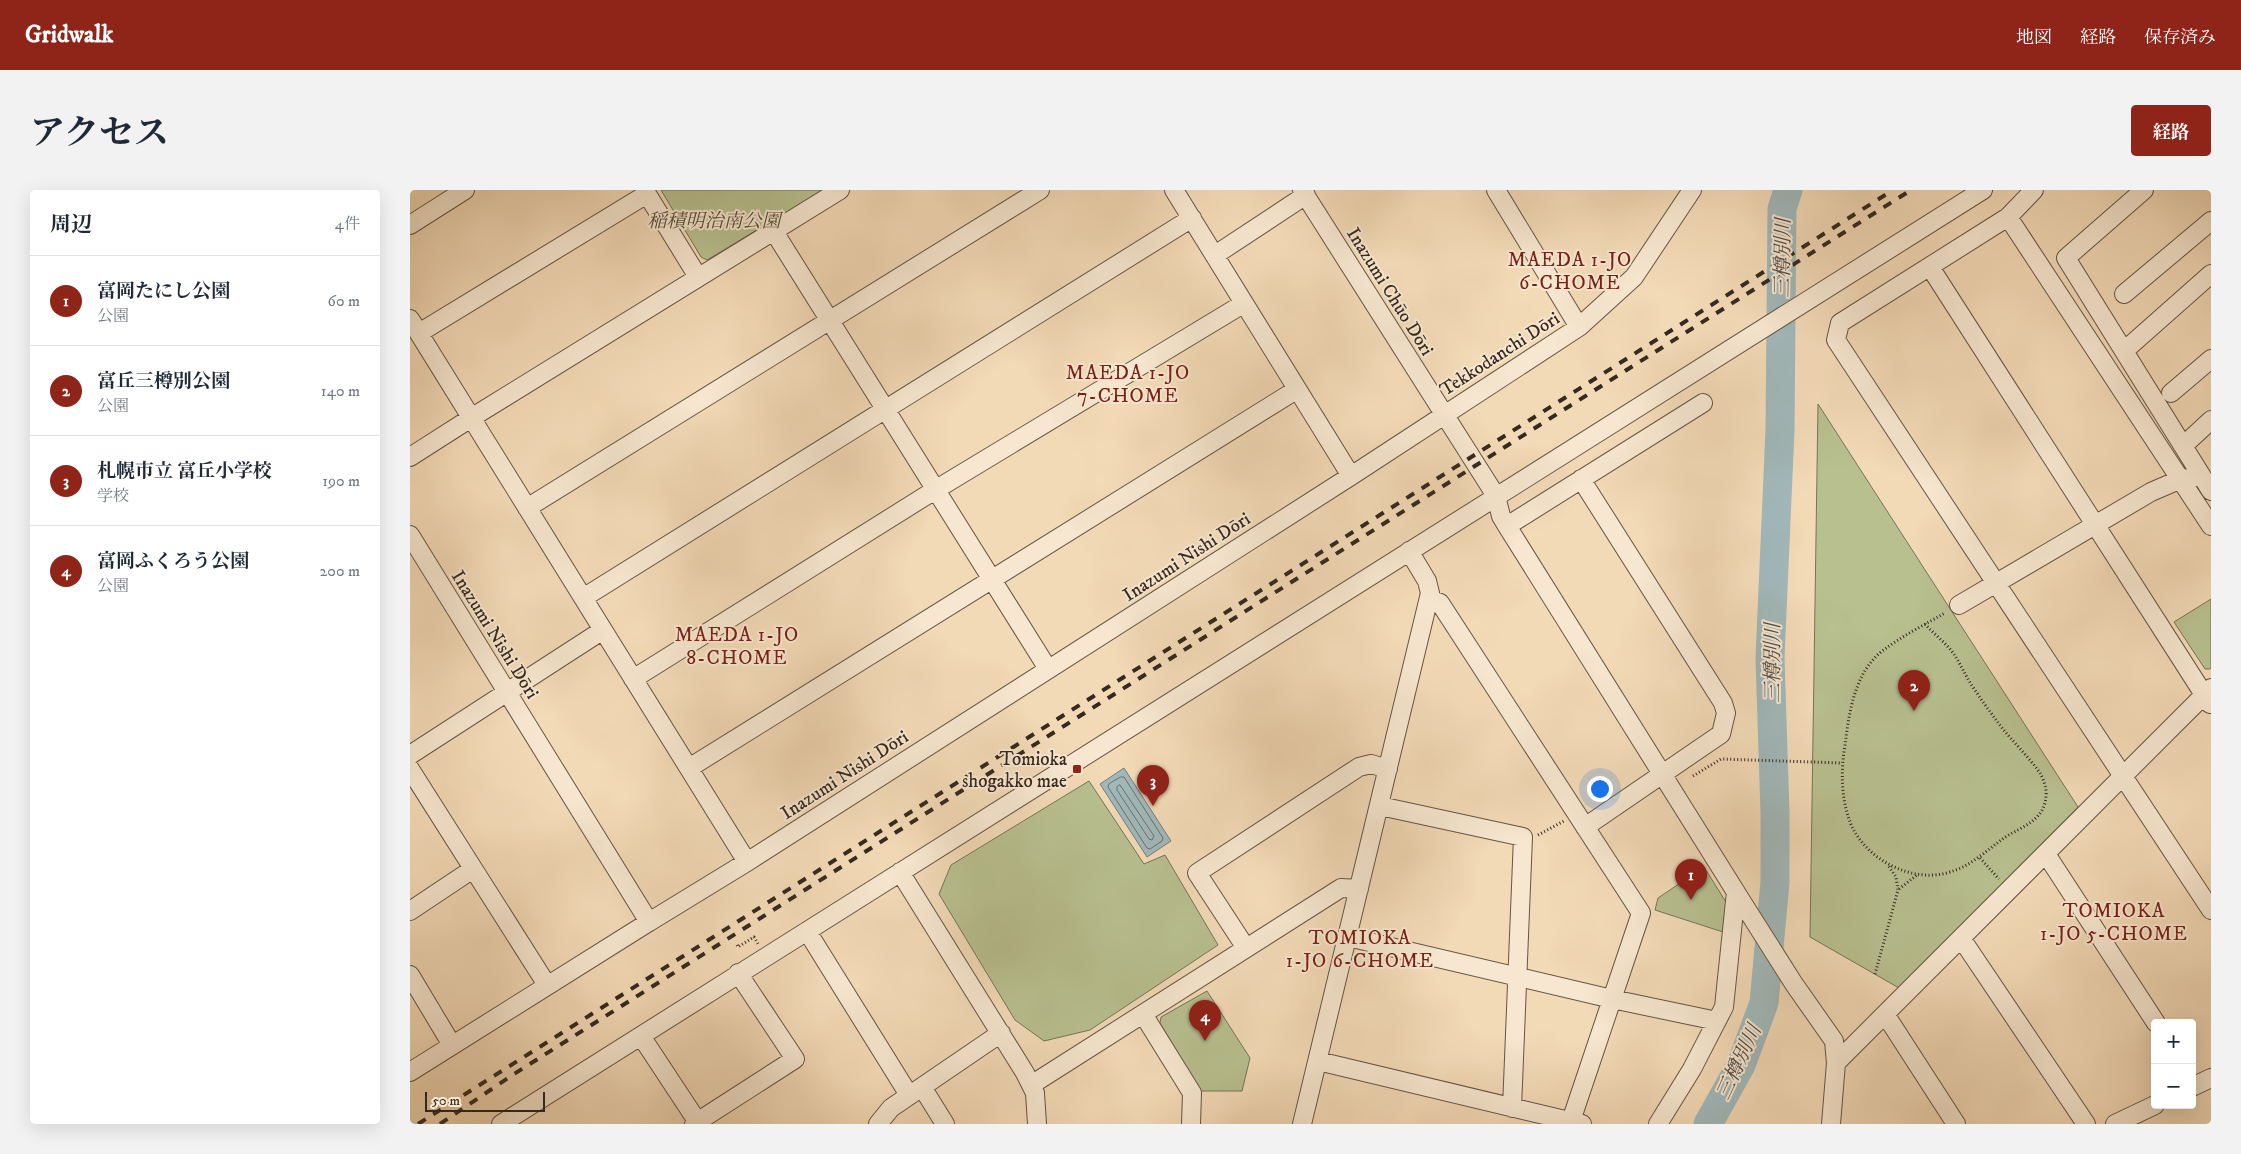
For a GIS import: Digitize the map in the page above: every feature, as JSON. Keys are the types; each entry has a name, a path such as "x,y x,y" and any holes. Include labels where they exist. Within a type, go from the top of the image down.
{"street":[{"path":"410,225 465,190"},
{"path":"410,457 698,276 840,190"},
{"path":"527,508 1040,190"},
{"path":"1174,190 1350,476"},
{"path":"1496,190 1579,326"},
{"name":"Tekkodanchi Dōri","path":"1443,414 1579,326 1634,277 1692,190"},
{"path":"511,1121 738,974 1983,190"},
{"path":"2034,190 2008,217 1840,323 1836,340 2211,910"},
{"path":"2144,190 2066,258 2182,446 2208,481"},
{"path":"1215,255 1304,193"},
{"name":"Inazumi Chūo Dōri","path":"1304,193 1496,496 1501,516 1507,526 1740,899 1794,984 1834,1041 1836,1063 1832,1124"},
{"path":"698,276 647,194 414,326 747,862"},
{"path":"2008,217 2211,526"},
{"path":"583,598 1192,218"},
{"path":"2124,294 2211,221"},
{"path":"773,230 1048,670"},
{"path":"1836,1063 2123,776 2209,696 2096,526 1930,267"},
{"path":"2124,351 2211,274"},
{"path":"633,679 935,490 1243,304"},
{"path":"2171,393 2211,359"},
{"path":"689,768 1296,390"},
{"path":"1507,526 1703,403"},
{"name":"Inazumi Nishi Dōri","path":"410,535 649,922 747,862 1048,670 1443,414"},
{"path":"2182,446 2211,420"},
{"path":"1581,479 1723,703 1726,713 1721,734 1663,775 1581,820"},
{"path":"1959,605 2151,492 2181,480 2208,481"},
{"path":"1302,1124 1430,593 1427,581 1409,551"},
{"path":"1318,1060 1577,1123 1612,1000 1641,913 1440,603 1429,598"},
{"path":"410,755 603,630"},
{"path":"1246,948 1197,873 1359,767 1372,764 1388,769"},
{"path":"410,769 547,985"},
{"path":"1380,806 1523,837 1512,1108"},
{"path":"2046,854 2153,1019"},
{"path":"410,911 473,868"},
{"path":"900,872 1001,1033 1031,1085 1035,1093 1037,1124"},
{"path":"1031,1085 1341,888 1359,889"},
{"path":"1658,1124 1692,1069 1724,1007 1740,899"},
{"path":"410,1072 649,922"},
{"path":"808,931 915,1091 945,1124"},
{"path":"1348,937 1612,1000 1716,1021"},
{"path":"1961,938 2086,1124"},
{"path":"410,974 452,1045"},
{"path":"641,1036 697,1123 795,1059 738,974"},
{"path":"1143,1014 1192,1093 1191,1124"},
{"path":"1885,1014 1956,1124"},
{"path":"878,1124 891,1108 1001,1033"},
{"path":"2115,1124 2151,1107"}],"path":[{"path":"1925,624 1953,653 1976,693 2041,775 2047,794 2043,810 2033,822 2005,838 1980,858 1950,872 1918,874 1902,871 1879,860 1864,844 1848,818 1843,791 1842,763 1854,697 1865,671 1880,653 1925,624 1959,605"},
{"path":"1693,776 1721,759 1842,763"},
{"path":"1522,844 1581,820"},
{"path":"1980,858 2003,883"},
{"path":"1875,974 1898,890 1896,878 1887,864"},
{"path":"1898,890 1918,874"},
{"path":"737,945 738,947 754,937 761,949"}],"green space":[{"name":"稲積明治南公園","path":"661,190 823,190 707,260 701,257"},
{"path":"1818,404 2078,807 1899,988 1810,937"},
{"path":"2211,599 2211,668 2205,669 2174,622"},
{"path":"1089,781 1144,864 1165,855 1218,945 1090,1030 1044,1041 1015,1020 939,894 951,865"},
{"path":"1704,867 1726,902 1723,932 1655,910 1658,898"},
{"path":"1207,991 1250,1058 1242,1091 1200,1091 1160,1023 1161,1017"}],"water":[{"path":"1124,768 1171,841 1147,857 1100,784"}],"waterway":[{"name":"三樽別川","path":"1708,1124 1741,1065 1764,1003 1775,882 1775,813 1770,658 1780,430 1782,209 1788,190"}],"railway":[{"path":"418,1124 1893,190"},
{"path":"440,1124 514,1074 1911,190"}],"place":[{"name":"富丘三樽別公園","path":"1914,711"},
{"name":"Tomioka shogakko mae","path":"1077,769"},
{"name":"札幌市立 富丘小学校","path":"1153,806"},
{"name":"富岡たにし公園","path":"1691,900"},
{"name":"富岡ふくろう公園","path":"1205,1041"}],"district":[{"name":"MAEDA 1-JO 6-CHOME","path":"1570,270"},
{"name":"MAEDA 1-JO 7-CHOME","path":"1128,384"},
{"name":"MAEDA 1-JO 8-CHOME","path":"737,646"},
{"name":"TOMIOKA 1-JO 5-CHOME","path":"2114,922"},
{"name":"TOMIOKA 1-JO 6-CHOME","path":"1360,948"}]}
